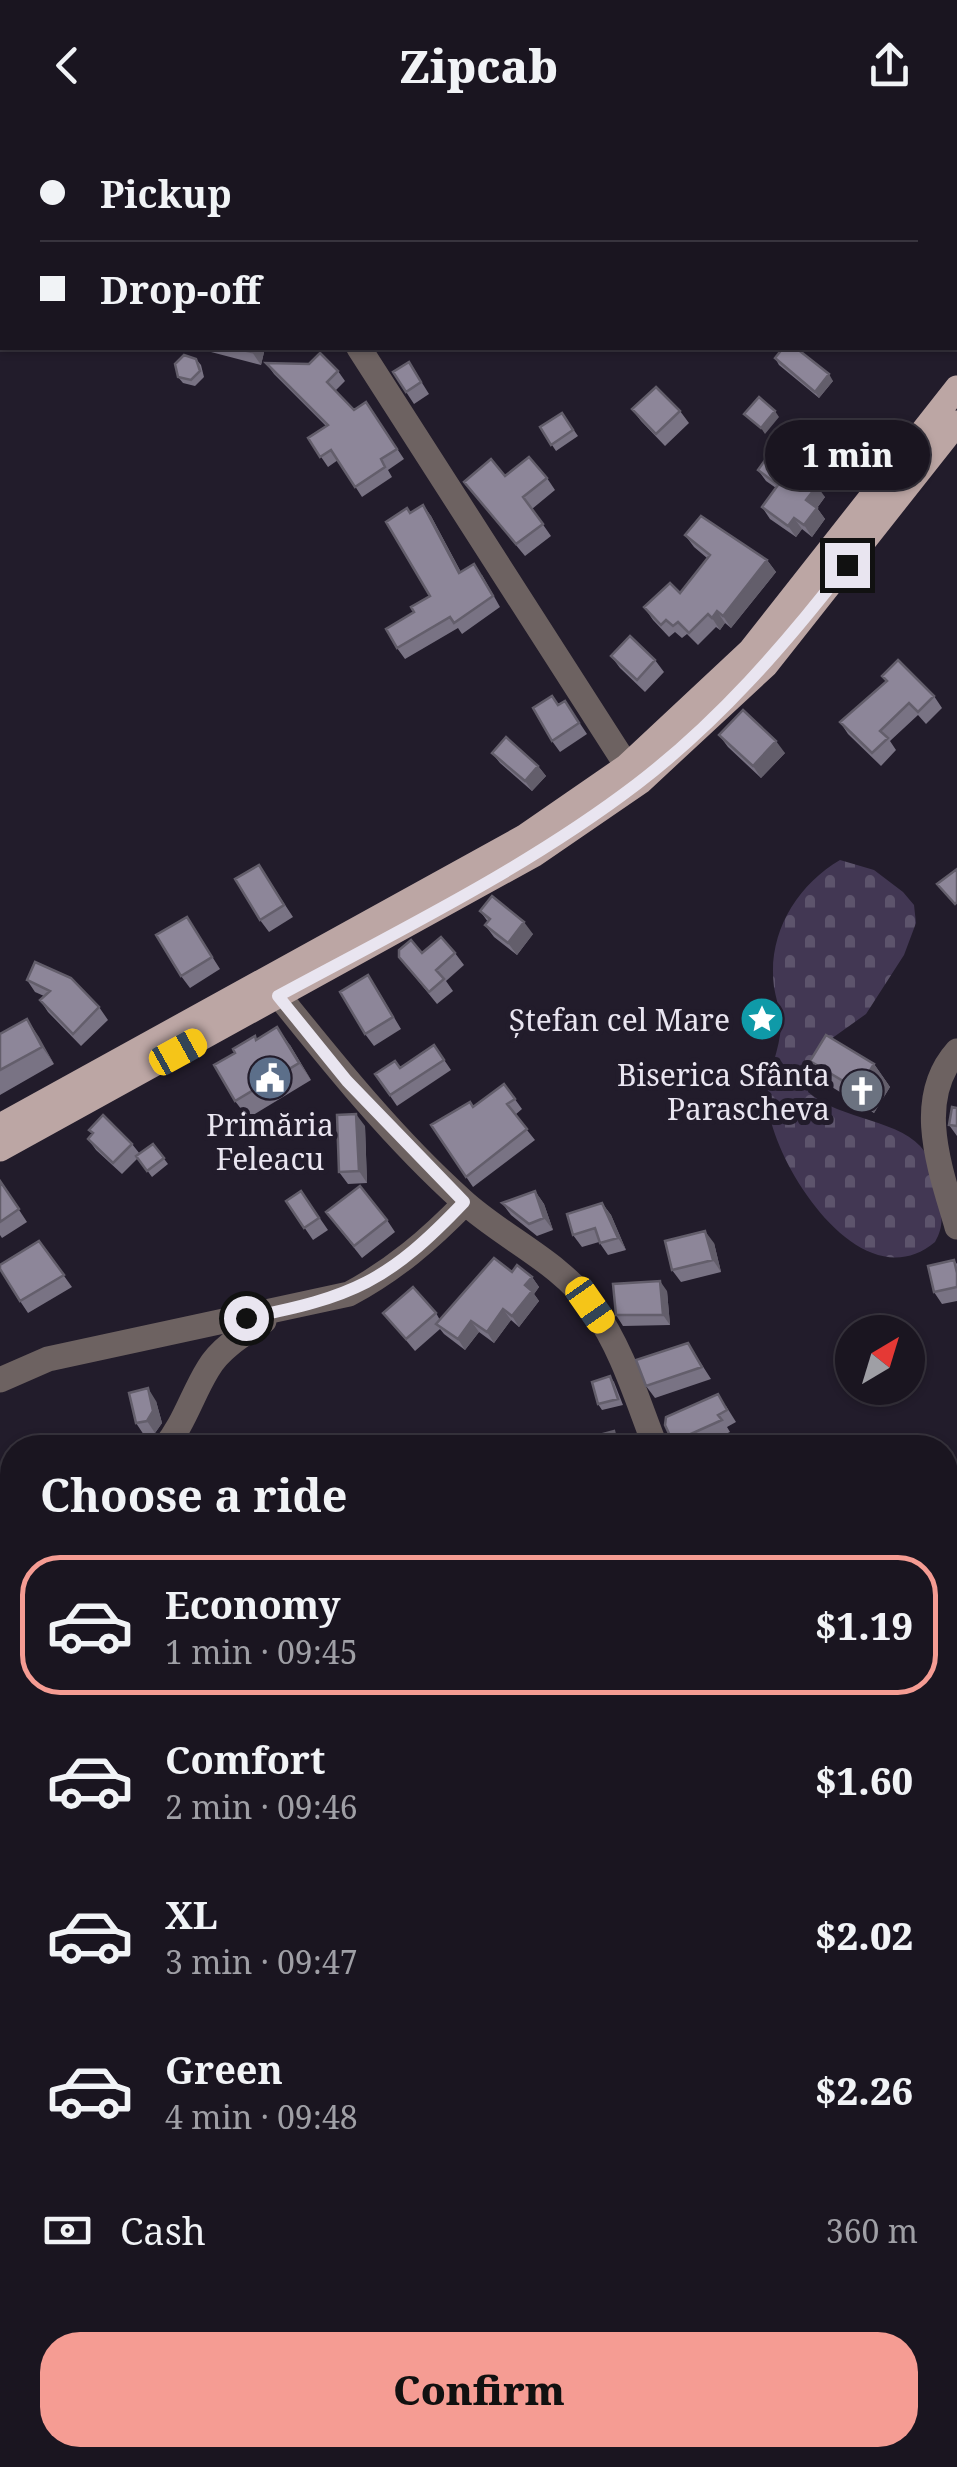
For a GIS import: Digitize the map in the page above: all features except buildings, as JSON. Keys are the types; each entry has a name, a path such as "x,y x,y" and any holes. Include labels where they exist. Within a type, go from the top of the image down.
{"main road":[{"path":"0,1126 524,837 627,766 710,693 763,636 957,388"},
{"path":"0,1150 535,854 675,752 727,704 803,622 957,423"}],"street":[{"path":"361,350 627,766"},
{"path":"278,996 347,1081 464,1202 565,1276 590,1305 614,1339 651,1435"},
{"path":"957,1050 944,1065 935,1091 935,1148 957,1227"},
{"path":"0,1380 48,1359 349,1294 386,1274 428,1241 464,1202"},
{"path":"175,1435 210,1366 234,1341 278,1312"}],"green space":[{"path":"840,860 874,870 903,892 914,905 916,923 904,955 866,1014 824,1044 813,1058 808,1092 837,1109 902,1133 925,1152 941,1210 940,1229 935,1242 907,1256 879,1255 852,1242 827,1220 787,1162 768,1107 768,1086 781,1025 773,967 780,930 810,883"}],"place":[{"name":"Ștefan cel Mare","path":"762,1019"},
{"name":"Primăria Feleacu","path":"270,1078"},
{"name":"Biserica Sfânta Parascheva","path":"862,1091"}],"route":[{"path":"246,1318 349,1294 386,1274 428,1241 464,1202 347,1081 278,996 535,854 640,782 766,664 847,565"}]}
